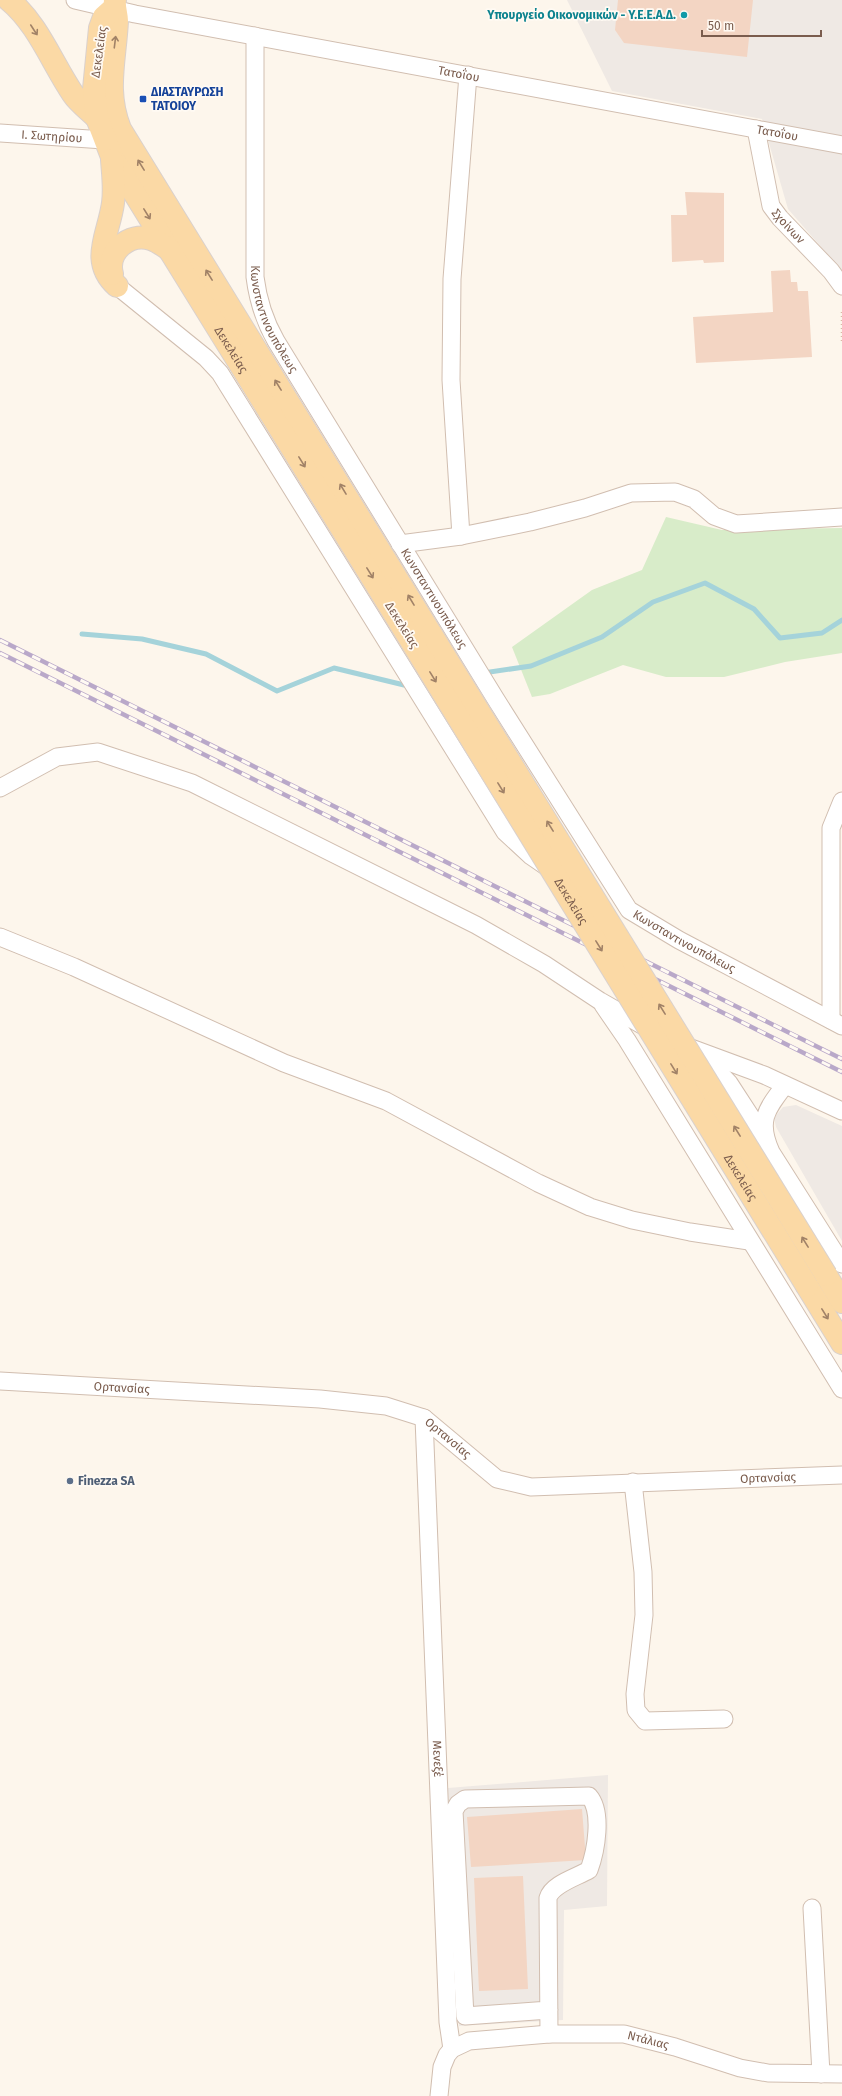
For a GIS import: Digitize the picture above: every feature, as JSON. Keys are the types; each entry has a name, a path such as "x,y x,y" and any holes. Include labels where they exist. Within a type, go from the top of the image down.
{"main road":[{"path":"9,0 20,10 33,28 74,96 97,118"},
{"name":"Δεκελείας","path":"115,4 104,17 100,28 94,89 97,118 108,149 842,1343"},
{"name":"Δεκελείας","path":"115,4 117,19 111,74 111,95 113,112 120,129 413,644 834,1270 842,1302"},
{"path":"108,149 113,202 102,261 107,277 117,286"},
{"path":"117,286 111,272 112,258 119,246 139,238 151,239 170,250"}],"street":[{"name":"Τατοΐου","path":"76,0 115,4 135,14 842,145"},
{"name":"Κωνσταντινουπόλεως","path":"255,36 255,277 258,302 265,321 276,341 465,650 629,910 679,940 836,1023"},
{"path":"461,536 451,380 452,279 468,75"},
{"name":"Σχοίνων","path":"756,129 771,206 780,218 831,271 842,286"},
{"name":"Ι. Σωτηρίου","path":"0,132 108,149"},
{"path":"117,286 206,358 220,373 413,644 429,710 505,832 531,856 560,876 629,910"},
{"path":"400,544 461,536 530,522 585,508 631,493 674,492 694,499 714,516 736,524 842,517"},
{"path":"0,788 57,757 98,752 192,782 476,925 544,964 600,1001 668,1040 764,1076 842,1111"},
{"path":"836,1023 831,828 842,801"},
{"path":"560,876 581,836"},
{"path":"0,937 74,967 284,1063 386,1101 538,1183 590,1207 632,1220 690,1232 750,1241"},
{"path":"600,1001 627,1040 842,1389"},
{"path":"700,1052 729,1083 764,1137 834,1270"},
{"path":"764,1137 764,1119 770,1107 785,1085"},
{"name":"Ορτανσίας","path":"0,1381 320,1400 386,1406 424,1418 497,1479 531,1487 842,1475"},
{"name":"Μενεξέ","path":"424,1418 448,2022 452,2049"},
{"path":"633,1482 643,1572 644,1615 634,1694 636,1710 645,1721 724,1718"},
{"path":"549,2010 466,2016 454,1811 458,1804 465,1799 589,1796 596,1807 596,1841 594,1857 589,1870 555,1889 550,1893 548,1898 549,2010 549,2034"},
{"path":"812,1908 821,2074"},
{"name":"Ντάλιας","path":"452,2049 469,2041 549,2034 624,2034 675,2047 740,2068 768,2073 842,2074"},
{"path":"439,2096 442,2067 447,2055 452,2049"}],"path":[{"path":"842,312 842,341"}],"shaded area":[{"path":"567,0 842,0 842,271 788,209 762,119 612,91"},
{"path":"796,1105 842,1126 842,1241 776,1127 774,1118 783,1107"},
{"path":"608,1775 607,1906 564,1910 563,2020 459,2026 448,1788"}],"green space":[{"path":"666,517 722,530 842,528 842,653 785,662 724,677 666,677 623,665 550,694 532,697 512,647 592,590 642,570"}],"building":[{"name":"Υπουργείο Οικονομικών - Υ.Ε.Ε.Α.Δ.","path":"618,0 753,0 747,57 624,43 615,30"},
{"path":"685,192 724,193 724,262 704,263 703,260 672,262 671,215 687,215"},
{"path":"790,270 791,282 797,282 798,291 808,291 812,357 696,363 693,317 773,312 771,271"},
{"path":"582,1809 586,1860 471,1867 467,1817"},
{"path":"523,1876 528,1989 479,1991 474,1878"}],"waterway":[{"path":"463,676 531,666 602,637 653,602 705,583 754,609 780,638 822,633 842,620"},
{"path":"82,634 142,639 206,654 277,691 334,668 404,685 429,681"}],"railway":[{"path":"0,640 842,1059"},
{"path":"0,653 842,1072"}],"place":[{"name":"Υπουργείο Οικονομικών - Υ.Ε.Ε.Α.Δ.","path":"684,15"},
{"name":"ΔΙΑΣΤΑΥΡΩΣΗ ΤΑΤΟΙΟΥ","path":"143,99"},
{"name":"Finezza SA","path":"70,1481"}]}
